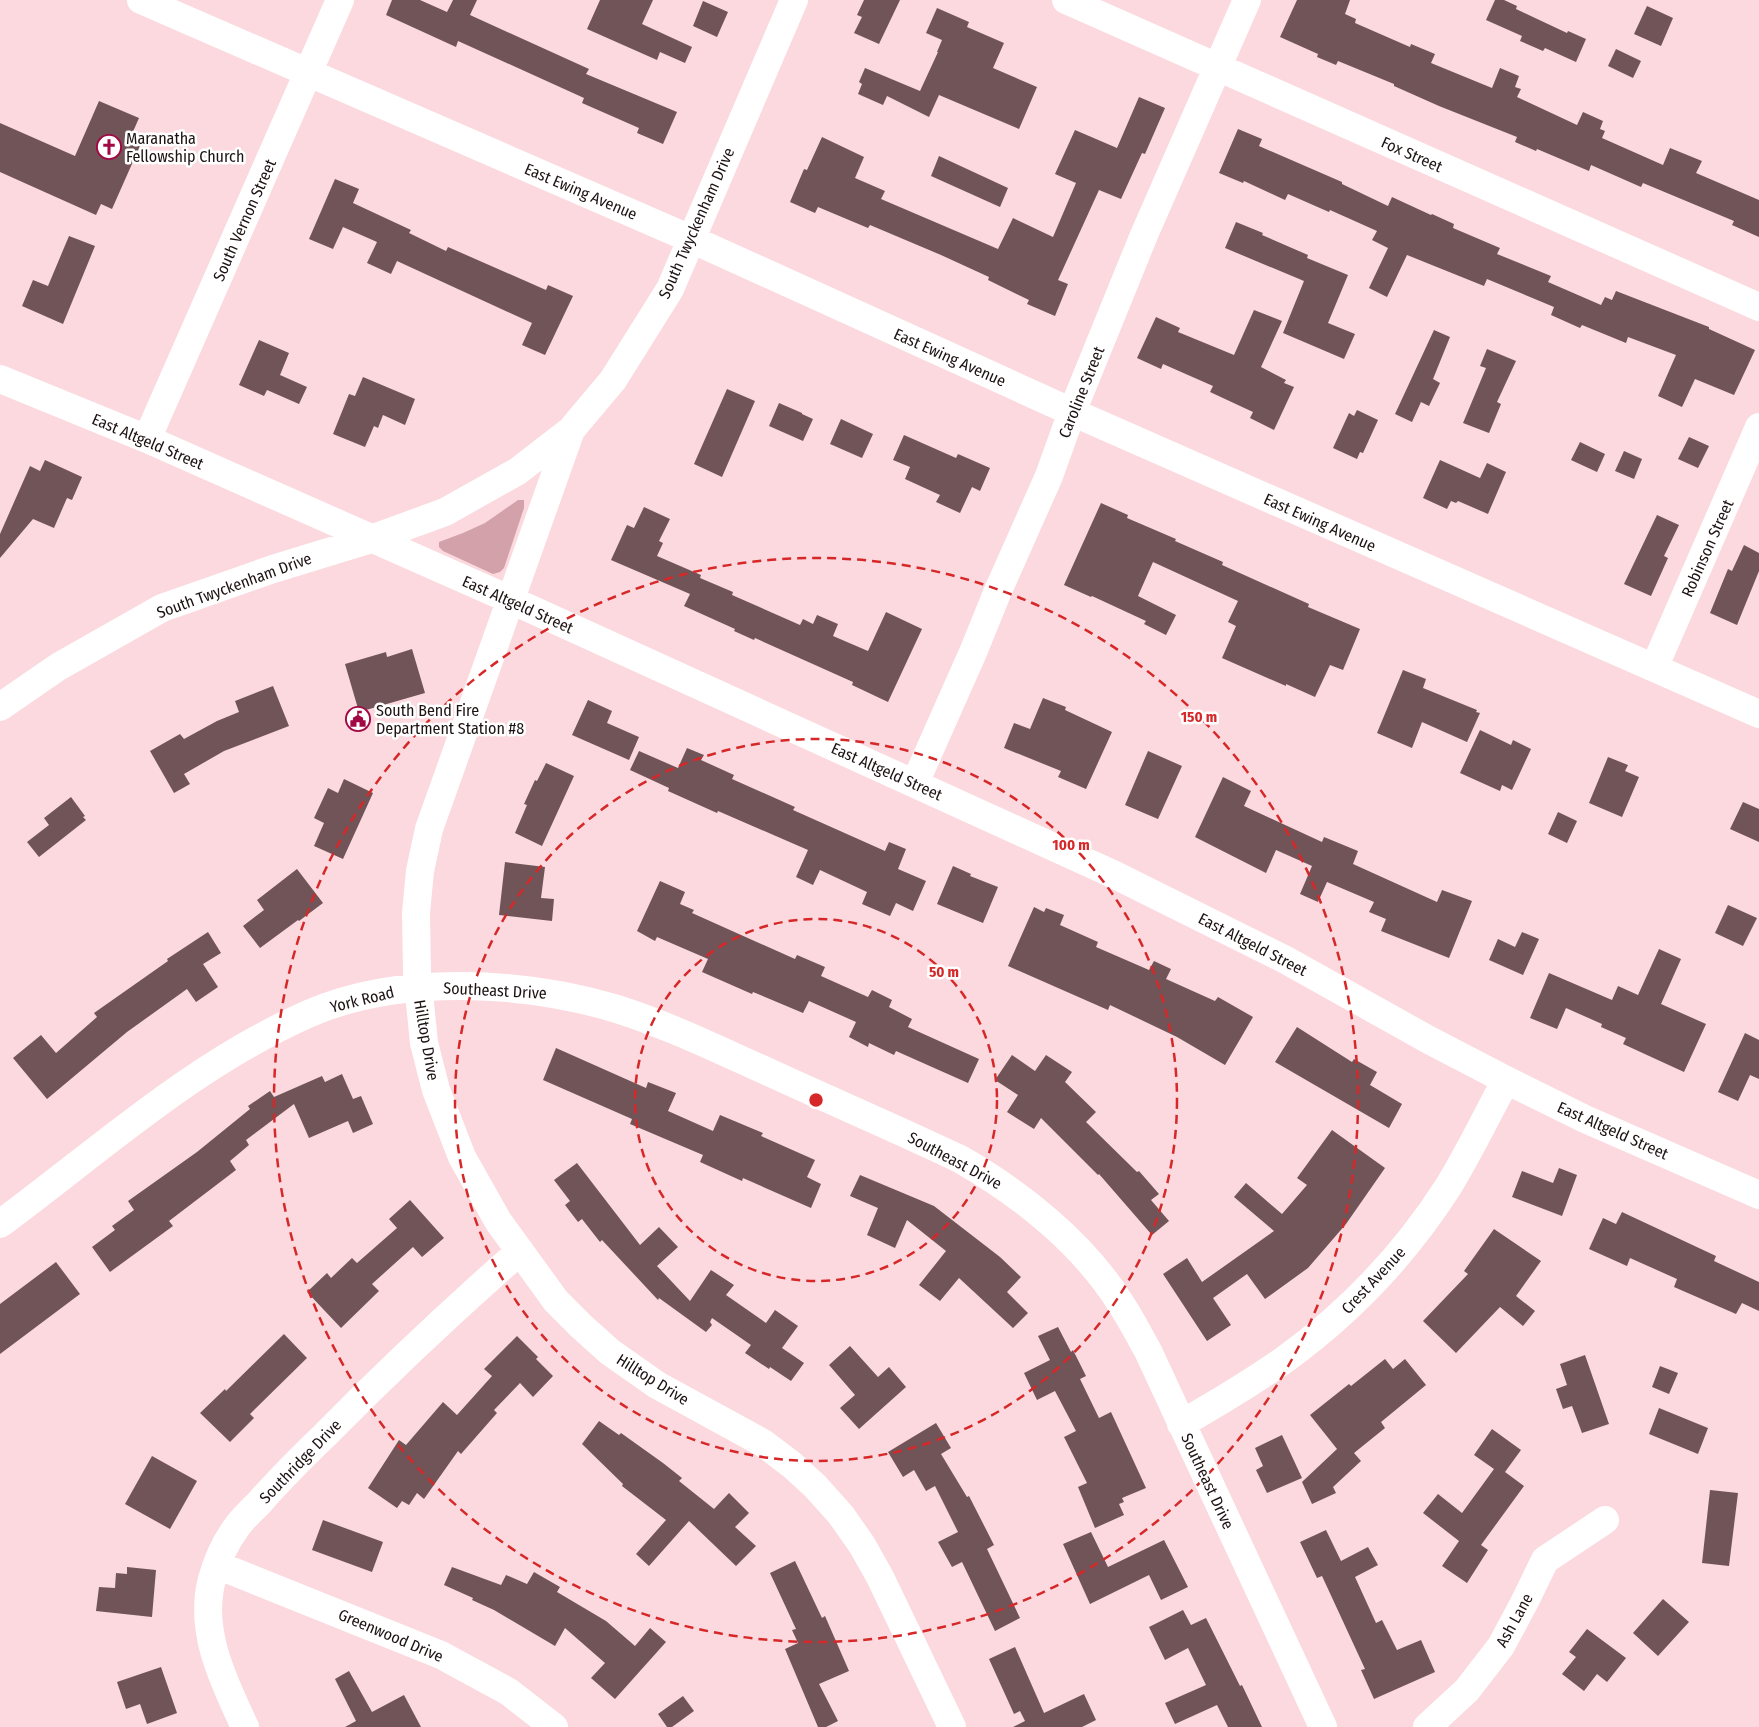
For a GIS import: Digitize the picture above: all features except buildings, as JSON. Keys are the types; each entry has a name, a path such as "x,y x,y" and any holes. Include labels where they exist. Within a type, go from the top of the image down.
{"street":[{"name":"East Ewing Avenue","path":"142,0 691,239 1072,412 1759,714"},
{"name":"South Vernon Street","path":"147,439 340,0"},
{"name":"South Twyckenham Drive","path":"0,707 58,667 162,608 273,568 371,539 445,512 518,471 571,430 613,380 670,290 794,0"},
{"name":"Fox Street","path":"1066,0 1759,307"},
{"name":"Caroline Street","path":"915,782 1049,476 1072,412 1144,235 1247,0"},
{"name":"East Altgeld Street","path":"0,379 147,439 511,600 874,766 915,782 1115,875 1284,959 1429,1040 1584,1119 1759,1195"},
{"name":"Robinson Street","path":"1654,668 1759,427"},
{"name":"South Twyckenham Drive","path":"511,600 571,430"},
{"path":"418,987 416,913 420,871 429,829 511,600"},
{"name":"Southeast Drive","path":"418,987 470,986 555,994 618,1010 658,1024 960,1159 993,1178 1030,1205 1064,1236 1096,1271 1121,1303 1148,1351 1323,1727"},
{"name":"York Road","path":"0,1224 182,1086 226,1057 311,1012 370,994 418,987"},
{"name":"Hilltop Drive","path":"418,987 424,1043 436,1090 462,1157 498,1221 556,1301 610,1352 657,1385 763,1443 792,1465 815,1486 841,1515 876,1569 952,1727"},
{"name":"Crest Avenue","path":"1181,1424 1231,1395 1284,1359 1342,1314 1367,1289 1398,1255 1448,1186 1506,1080"},
{"name":"Southridge Drive","path":"245,1727 216,1660 209,1626 212,1580 222,1551 236,1528 278,1482 380,1378 458,1305 520,1251"},
{"name":"Ash Lane","path":"1426,1727 1467,1690 1501,1646 1545,1560 1605,1520"},
{"name":"Greenwood Drive","path":"217,1565 441,1655 503,1688 554,1727"}],"shaded area":[{"path":"518,500 524,500 524,508 504,568 500,572 493,574 443,551 439,547 439,542 485,523"}],"place":[{"name":"Maranatha Fellowship Church","path":"109,147"},
{"name":"South Bend Fire Department Station #8","path":"358,719"}]}
